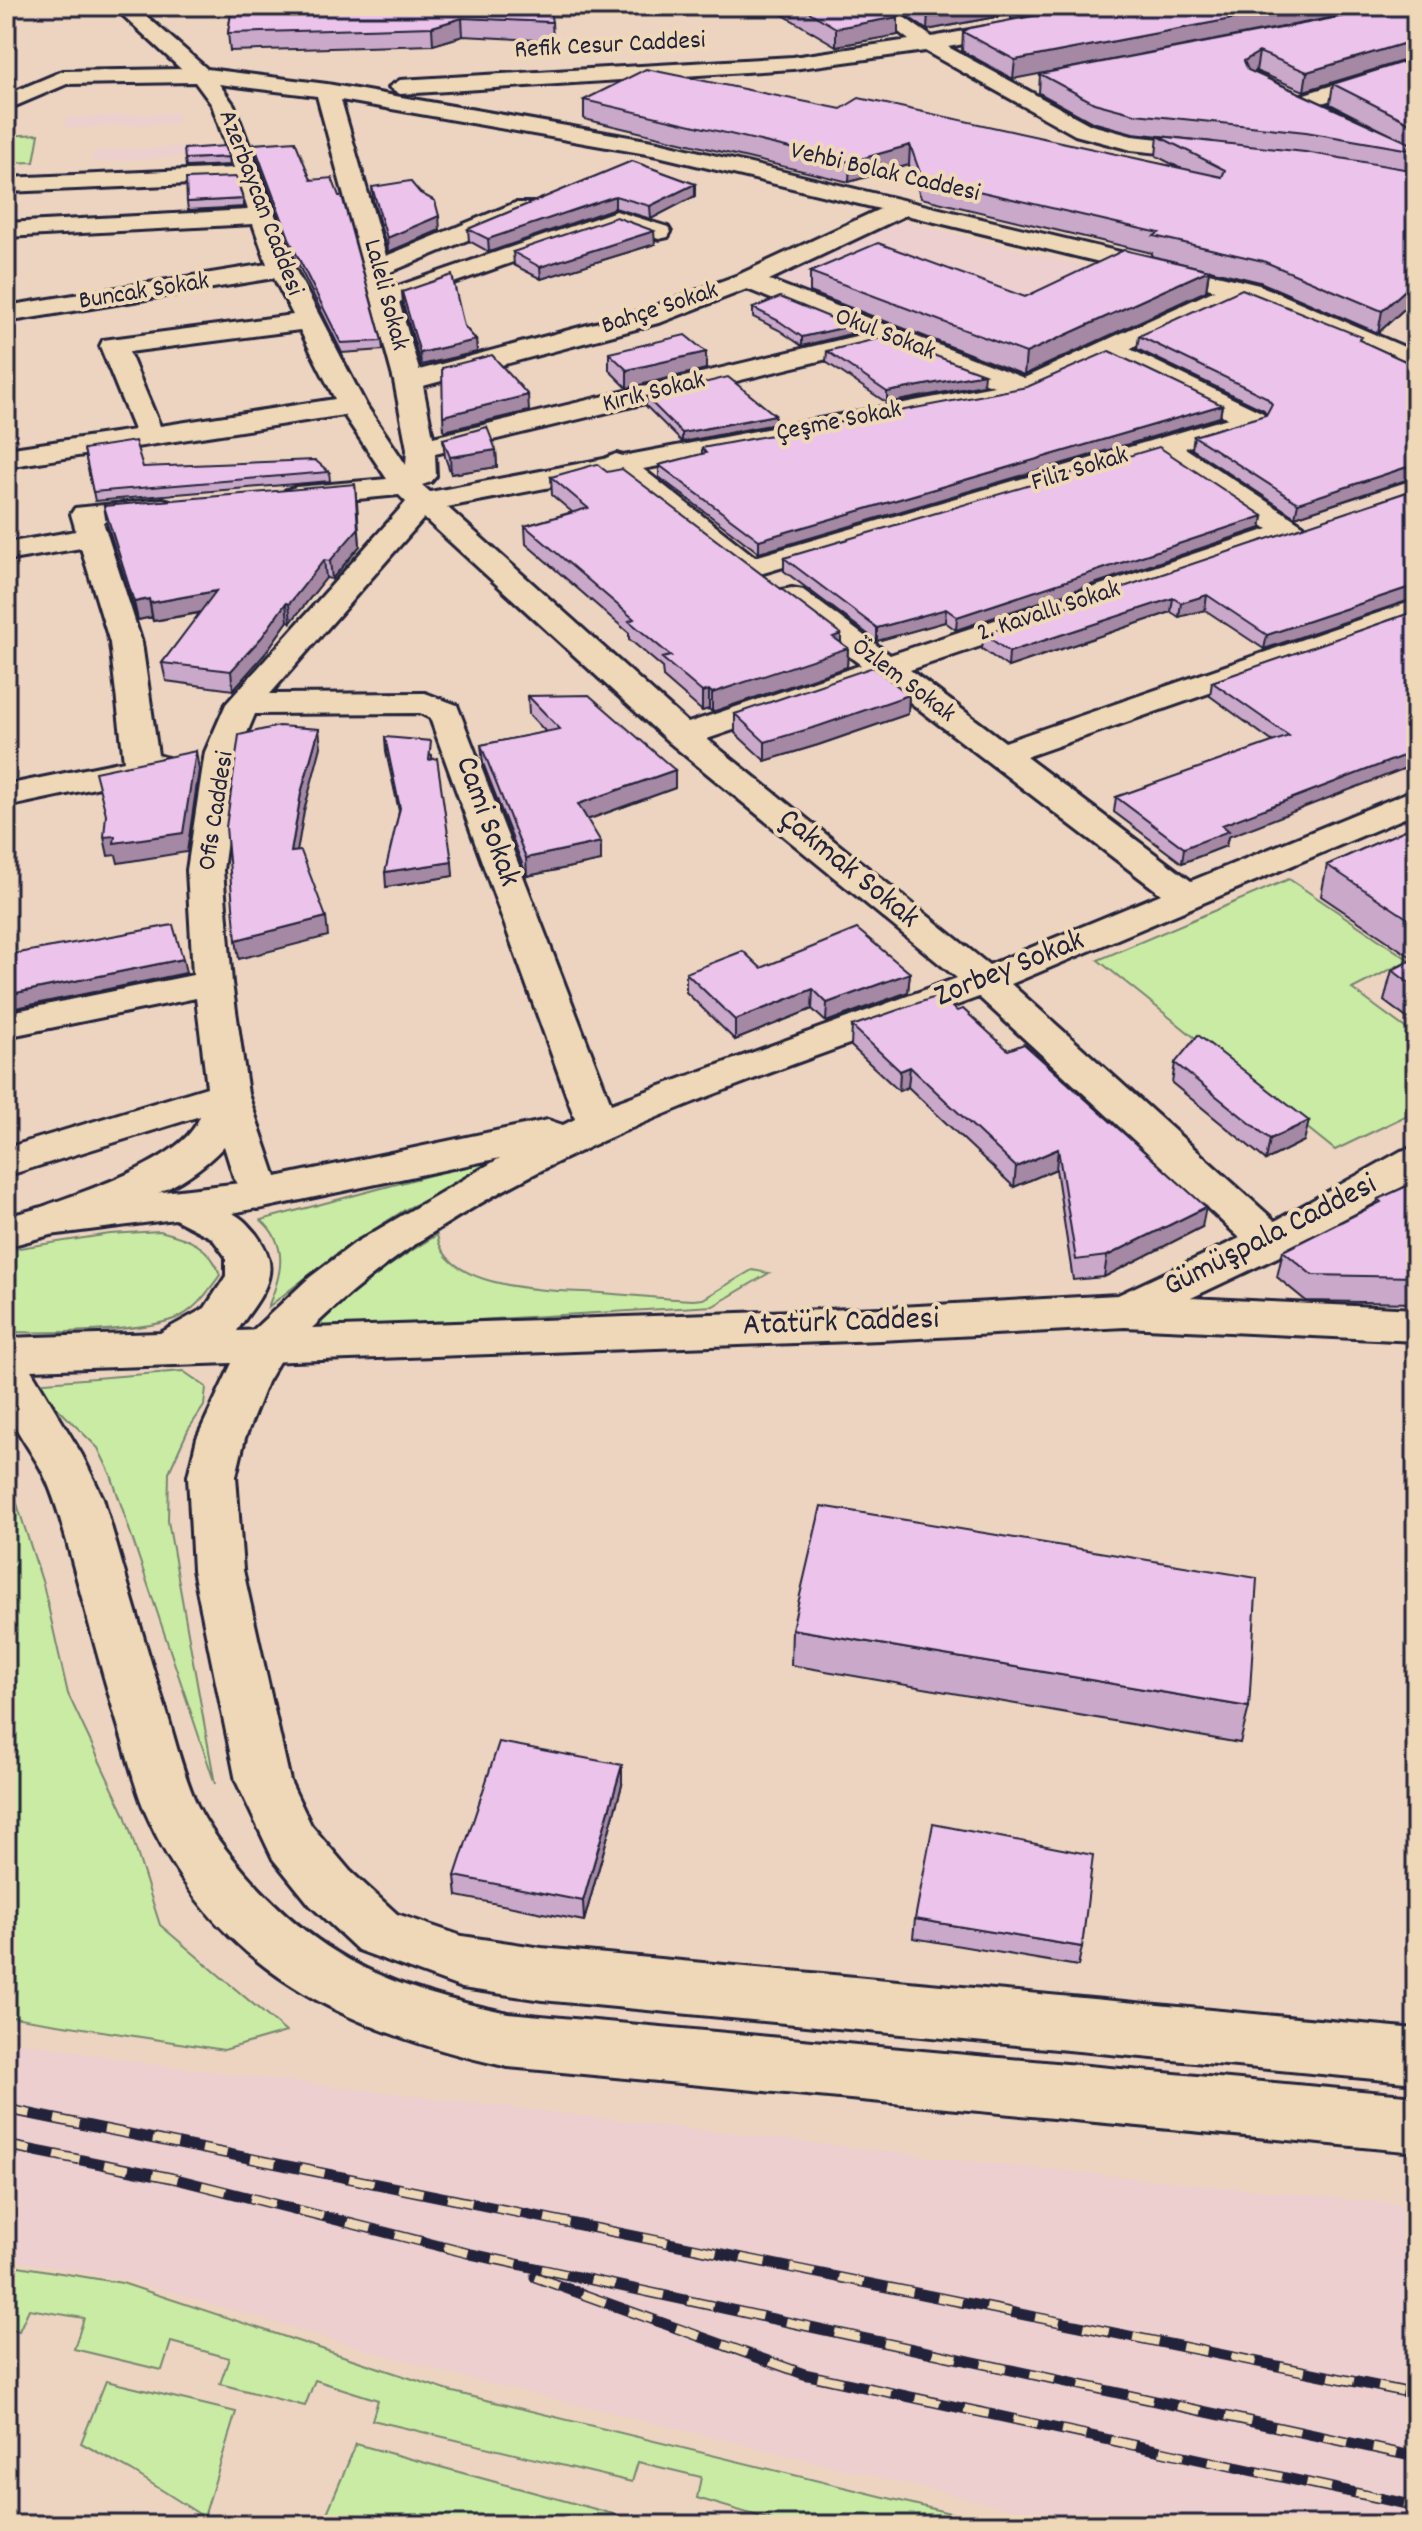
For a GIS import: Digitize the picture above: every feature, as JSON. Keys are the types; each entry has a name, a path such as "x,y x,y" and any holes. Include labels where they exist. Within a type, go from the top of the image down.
{"street":[{"name":"Azerbaycan Caddesi","path":"123,6 201,75 223,105 282,269 352,405 414,494"},
{"path":"875,6 928,44 1083,130 1131,143 1242,155"},
{"name":"Refik Cesur Caddesi","path":"327,91 793,63 928,44 1132,6"},
{"path":"1303,102 1416,66"},
{"path":"539,128 615,74"},
{"path":"6,79 201,75 327,91"},
{"path":"6,103 63,78"},
{"path":"1010,89 1040,83"},
{"path":"223,105 327,91"},
{"name":"Vehbi Bolak Caddesi","path":"327,91 658,149 1240,288 1416,362"},
{"name":"Laleli Sokak","path":"327,91 408,381 421,449 414,494"},
{"path":"1279,92 1416,160"},
{"path":"618,167 658,149"},
{"path":"6,185 249,174"},
{"path":"378,268 552,197"},
{"path":"577,205 659,232"},
{"name":"Bahçe Sokak","path":"408,381 653,316 747,280 902,208"},
{"path":"6,230 264,216"},
{"path":"384,299 616,218"},
{"name":"Buncak Sokak","path":"6,314 282,269"},
{"name":"Okul Sokak","path":"747,280 887,337 1025,388"},
{"path":"1240,288 1387,321"},
{"name":"Çeşme Sokak","path":"269,498 414,494 616,463 1025,388 1240,288"},
{"path":"150,435 113,346 308,321"},
{"name":"Kırık Sokak","path":"421,449 887,337"},
{"name":"Filiz Sokak","path":"753,567 1253,419 1107,349"},
{"path":"6,458 352,405"},
{"name":"2. Kavallı Sokak","path":"682,736 1306,526 1162,446"},
{"name":"Özlem Sokak","path":"616,463 1189,897"},
{"name":"Ofis Caddesi","path":"257,1186 228,1094 213,983 205,870 222,752 243,704 414,494"},
{"name":"Çakmak Sokak","path":"414,494 682,736 985,981 1271,1242"},
{"path":"6,552 89,525 193,505"},
{"path":"89,525 126,643 142,767"},
{"path":"1000,755 1416,610"},
{"name":"Cami Sokak","path":"243,704 425,703 445,712 598,1124"},
{"path":"6,796 222,752"},
{"name":"Zorbey Sokak","path":"598,1124 985,981 1416,800"},
{"path":"6,1025 213,983"},
{"path":"6,1162 228,1094"},
{"name":"Ofis Caddesi","path":"50,1220 161,1177 183,1163 217,1128 228,1094"},
{"path":"6,1231 50,1220 182,1205 257,1186 598,1124"},
{"path":"598,1124 475,1189 370,1254 325,1289 265,1346 244,1382 221,1438 212,1476 218,1570 263,1781 292,1842 330,1888 378,1932 462,1962 542,1974 1416,2056"},
{"name":"Gümüşpala Caddesi","path":"1125,1311 1271,1242 1413,1165"},
{"path":"168,1349 221,1319 248,1277 248,1255 227,1228 182,1205"},
{"name":"Atatürk Caddesi","path":"6,1354 881,1324 1125,1311 1416,1325"},
{"path":"6,1367 79,1498 157,1764 182,1831 227,1892 265,1934 300,1963 342,1989 389,2010 441,2027 508,2040 1416,2124"}],"shaded area":[{"path":"178,113 177,123 65,128 67,118"},
{"path":"207,146 215,155 92,162 94,151"},
{"path":"897,220 1201,295 1034,374 1015,375 773,281"},
{"path":"6,2040 163,2066 948,2159 1416,2206 1416,2525 1077,2525 454,2375 125,2279 6,2259"}],"green space":[{"path":"39,134 34,162 6,163 6,136"},
{"path":"1289,879 1409,960 1352,989 1416,1036 1416,1111 1335,1150 1098,960"},
{"path":"529,1149 406,1209 340,1251 268,1307 280,1261 276,1240 261,1220"},
{"path":"160,1231 188,1240 204,1250 220,1275 187,1313 166,1322 122,1329 6,1332 6,1250 110,1234"},
{"path":"437,1235 445,1254 460,1268 481,1278 532,1289 693,1300 703,1299 752,1270 769,1273 713,1306 311,1330 372,1279"},
{"path":"183,1371 206,1387 204,1406 188,1430 169,1472 168,1521 215,1784 111,1475 98,1448 32,1383"},
{"path":"6,1470 43,1584 68,1694 125,1815 160,1925 286,2032 224,2050 6,2016"},
{"path":"6,2264 122,2283 449,2391 999,2525 788,2525 697,2498 701,2477 638,2462 632,2482 372,2420 378,2400 315,2380 305,2406 220,2384 229,2358 171,2342 162,2370 74,2349 84,2318 29,2309 19,2331 6,2328"},
{"path":"106,2381 236,2412 204,2517 81,2443"},
{"path":"356,2444 628,2518 626,2525 322,2525"}],"building":[{"path":"232,6 549,6 552,22 462,18 432,27 228,33"},
{"path":"799,6 885,6 898,17 836,28"},
{"path":"920,6 958,6 928,11"},
{"path":"1085,6 1300,6 1015,60 963,32 970,28"},
{"path":"1380,6 1416,6 1416,40 1307,72 1259,52 1244,61 1248,70 1416,146 1416,151 1306,132 1135,114 1094,103 1040,74 1360,13"},
{"path":"1416,58 1416,126 1333,84"},
{"path":"646,69 841,109 859,98 1222,177 1225,170 1158,136 1305,152 1416,171 1416,280 1382,311 1263,261 1154,236 1159,233 922,178 910,145 850,162 584,100"},
{"path":"295,141 311,180 332,178 339,196 342,196 382,341 341,343 291,243 254,144"},
{"path":"225,146 229,157 185,159 184,149"},
{"path":"632,161 695,184 650,206 615,196 488,239 468,229"},
{"path":"236,177 243,199 187,202 186,179"},
{"path":"410,181 420,193 435,201 439,216 387,238 372,187"},
{"path":"616,217 654,231 540,267 513,252"},
{"path":"878,243 1025,297 1124,250 1209,270 1026,353 810,272"},
{"path":"452,275 464,326 476,340 420,353 402,292"},
{"path":"1242,289 1362,337 1359,340 1416,366 1416,464 1298,503 1194,436 1266,415 1272,404 1266,397 1139,336"},
{"path":"780,297 851,326 802,337 753,308"},
{"path":"685,335 706,352 627,370 609,353"},
{"path":"885,337 984,374 887,392 827,351"},
{"path":"1109,351 1222,405 759,540 659,465 706,453 702,448 1027,387"},
{"path":"492,355 528,395 443,416 442,368"},
{"path":"728,377 775,415 682,433 646,397"},
{"path":"487,427 496,450 450,457 443,439"},
{"path":"135,441 143,467 315,460 329,472 93,492 84,449"},
{"path":"1159,447 1263,516 957,617 946,609 877,628 784,558"},
{"path":"597,464 607,472 622,469 841,634 833,637 848,648 712,693 709,690 702,692 662,658 671,656 629,621 634,619 525,526 588,508 551,477"},
{"path":"355,484 358,529 330,561 324,560 231,671 162,663 216,591 150,603 149,599 134,602 104,506"},
{"path":"1416,489 1416,585 1267,635 1207,595 1181,603 1173,598 1009,652 984,634"},
{"path":"1416,611 1416,751 1222,825 1229,831 1184,848 1116,797 1289,736 1212,682"},
{"path":"873,667 909,695 765,742 735,714"},
{"path":"589,695 675,770 578,804 601,842 526,858 481,745 560,729 528,696"},
{"path":"279,726 319,729 301,793 291,852 301,851 326,917 236,940 226,827 239,735"},
{"path":"385,737 431,741 429,760 437,758 452,862 385,872 400,808"},
{"path":"196,751 183,833 114,843 115,836 104,837 106,814 95,772"},
{"path":"1416,825 1416,924 1327,865"},
{"path":"6,903 13,954 173,925 183,959 6,995"},
{"path":"857,929 910,973 827,1003 813,989 735,1020 686,973 743,951 761,968"},
{"path":"1416,958 1416,988 1392,970"},
{"path":"938,996 957,1011 963,1009 1008,1050 1024,1044 1206,1207 1107,1256 1076,1260 1058,1149 1016,1167 910,1067 900,1071 852,1026"},
{"path":"1198,1035 1309,1121 1270,1139 1175,1063"},
{"path":"1416,1182 1416,1277 1312,1275 1283,1251 1381,1202 1378,1199"},
{"path":"821,1506 1257,1578 1249,1707 792,1629"},
{"path":"499,1742 622,1765 583,1901 455,1876"},
{"path":"933,1824 1093,1855 1082,1947 915,1919"}],"railway":[{"path":"6,2109 1416,2394"},
{"path":"6,2145 172,2178 471,2254 1416,2457"},
{"path":"535,2277 804,2374 1416,2506"}]}
